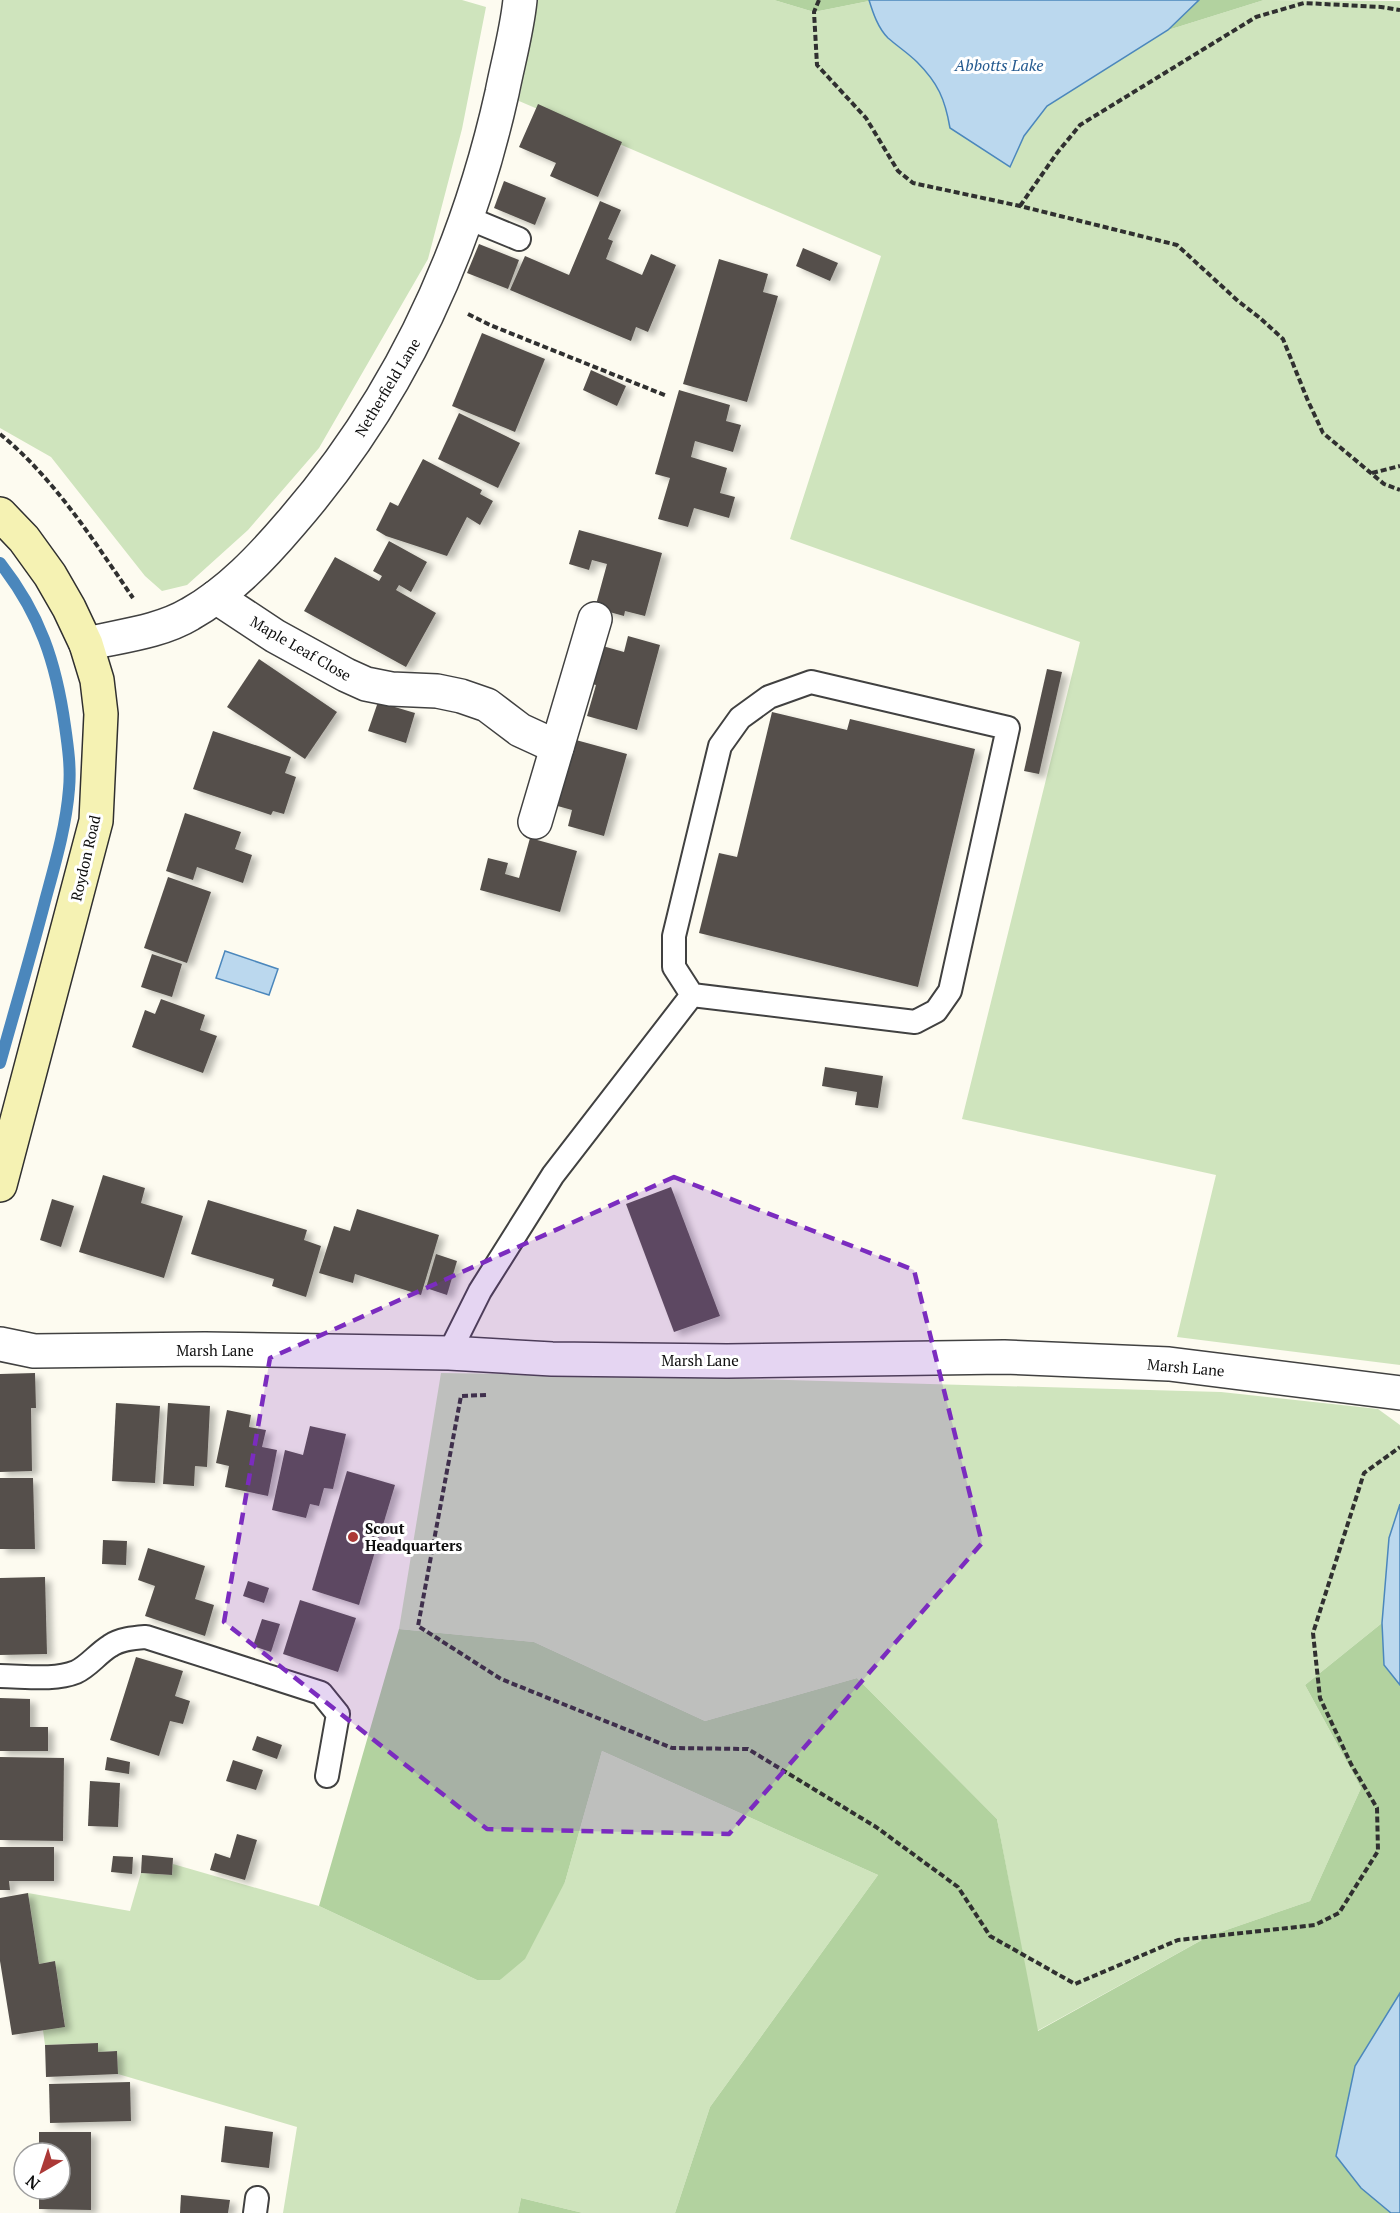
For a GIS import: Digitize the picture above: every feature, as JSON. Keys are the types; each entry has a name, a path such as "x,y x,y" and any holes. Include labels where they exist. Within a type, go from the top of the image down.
{"main road":[{"name":"Roydon Road","path":"0,514 24,539 50,575 86,644 97,680 101,714 96,821 0,1185"}],"street":[{"name":"Netherfield Lane","path":"86,644 154,628 189,615 216,597 270,547 306,506 352,446 402,368 437,297 468,218 490,145 520,0"},
{"name":"Maple Leaf Close","path":"216,597 275,636 356,680 391,689 437,691 461,696 487,705 520,730 557,747"},
{"path":"535,822 595,619"},
{"name":"Marsh Lane","path":"0,1344 34,1351 205,1349 449,1353 552,1359 727,1361 1004,1357 1169,1364 1400,1393"}],"lane":[{"path":"468,218 519,239"},
{"path":"811,682 1008,728 950,990 936,1011 915,1022 692,994 674,967 674,936 720,746 740,718 769,697 811,682"},
{"path":"449,1353 480,1291 553,1175 692,994"},
{"path":"0,1676 72,1674 84,1668 110,1645 124,1640 146,1637 321,1693 338,1714 327,1776"}],"path":[{"path":"819,0 814,12 817,65 866,118 898,171 913,183 1020,206 1177,245 1283,339 1323,433 1384,484 1400,490"},
{"path":"1020,206 1057,153 1080,125 1256,17 1304,3 1400,10"},
{"path":"437,297 490,325 667,396"},
{"path":"0,434 27,458 59,496 94,541 154,628"},
{"path":"1371,474 1400,466"},
{"path":"495,1394 461,1396 418,1626 501,1679 672,1748 748,1749 876,1827 958,1887 990,1936 1075,1984 1178,1940 1315,1925 1339,1913 1378,1851 1377,1808 1351,1764 1320,1698 1312,1633 1364,1473 1400,1447"}],"highlighted area":[{"path":"674,1177 914,1270 982,1543 729,1834 487,1829 224,1622 270,1358"}],"green space":[{"path":"0,0 462,0 486,7 462,129 428,259 319,448 248,530 187,585 162,591 145,576 51,457 0,428"},
{"path":"535,0 774,0 814,12 869,1 877,23 885,35 922,66 934,82 942,99 950,128 1009,166 1024,136 1047,106 1168,30 1264,0 1400,1 1400,1365 1177,1337 1216,1175 962,1119 1080,642 790,539 881,256 519,101"},
{"path":"774,0 869,0 869,1 814,12"},
{"path":"1199,0 1264,0 1168,30"},
{"path":"441,1373 641,1376 1221,1392 1378,1409 1400,1425 1400,1504 1389,1538 1382,1623 1305,1685 1361,1788 1310,1901 1209,1936 1037,2031 997,1819 857,1678 705,1721 534,1642 399,1629"},
{"path":"1382,1623 1384,1665 1400,1685 1400,1993 1355,2066 1336,2156 1391,2213 675,2213 710,2107 878,1875 602,1751 565,1882 525,1959 500,1980 477,1980 319,1906 399,1629 534,1642 705,1721 857,1678 997,1819 1038,2031 1209,1936 1310,1901 1361,1788 1305,1685"},
{"path":"602,1751 878,1875 710,2107 675,2213 583,2213 521,2198 518,2213 283,2213 297,2127 118,2074 117,2051 98,2052 98,2043 45,2045 43,2030 65,2026 55,1961 39,1964 28,1893 130,1911 141,1873 172,1875 173,1864 319,1906 477,1980 500,1980 565,1882"},
{"path":"521,2198 583,2213 518,2213"}],"water":[{"name":"Abbotts Lake","path":"869,0 1199,0 1168,30 1047,106 1024,136 1010,167 950,128 946,108 935,84 917,62 884,34"},
{"path":"225,951 278,969 269,995 216,978"},
{"path":"1400,1504 1400,1685 1384,1665 1382,1623 1389,1538"},
{"path":"1400,1993 1400,2213 1391,2213 1361,2188 1336,2156 1355,2066"}],"building":[{"path":"538,104 622,142 598,197 550,176 556,163 519,147"},
{"path":"504,181 546,198 535,225 494,208"},
{"path":"600,201 621,210 608,239 613,241 606,259 642,275 651,254 676,265 648,332 636,327 631,341 510,290 525,256 569,275"},
{"path":"479,244 519,260 508,289 467,273"},
{"path":"803,248 838,263 830,281 796,266"},
{"path":"719,259 768,274 763,292 778,296 747,402 683,384"},
{"path":"482,333 545,359 515,432 452,406"},
{"path":"591,370 626,386 617,406 583,390"},
{"path":"679,390 730,405 726,421 741,425 733,452 695,441 691,457 727,468 720,493 735,497 729,518 694,508 688,527 658,519 670,478 655,474"},
{"path":"459,413 520,443 498,488 438,459"},
{"path":"423,459 482,490 480,494 493,501 480,525 467,517 447,556 386,536 376,530 390,502 398,506"},
{"path":"579,530 662,553 645,616 625,611 624,616 595,608 607,564 592,560 589,570 569,564"},
{"path":"389,541 427,562 411,592 399,585 396,590 436,613 406,667 304,611 335,557 379,581 382,576 373,571"},
{"path":"628,636 660,645 637,730 587,716 596,685 589,683 599,645 624,652"},
{"path":"259,659 337,712 305,759 227,707"},
{"path":"1047,669 1062,672 1039,774 1024,771"},
{"path":"378,702 415,713 406,743 368,731"},
{"path":"772,712 847,730 850,719 975,749 918,987 699,933 719,853 737,857"},
{"path":"213,731 291,757 285,773 296,777 284,814 273,811 271,815 193,789"},
{"path":"576,740 627,754 604,836 568,826 572,810 554,805 564,767 569,768"},
{"path":"185,813 241,832 235,849 252,855 243,883 197,867 193,880 166,871"},
{"path":"530,838 577,851 560,912 480,890 488,858 508,863 505,874 519,878"},
{"path":"168,877 211,892 187,963 144,948"},
{"path":"152,954 182,964 172,997 141,987"},
{"path":"161,999 205,1015 200,1030 217,1036 203,1073 132,1047 145,1010 155,1014"},
{"path":"825,1067 883,1076 878,1108 855,1105 857,1092 822,1086"},
{"path":"103,1175 145,1188 141,1203 183,1216 164,1278 79,1252"},
{"path":"671,1187 720,1316 674,1332 626,1204"},
{"path":"52,1199 74,1206 61,1247 40,1240"},
{"path":"208,1200 307,1230 304,1240 321,1246 306,1297 272,1286 274,1279 191,1254"},
{"path":"357,1209 439,1235 421,1295 355,1274 353,1283 319,1273 334,1226 350,1231"},
{"path":"436,1254 457,1261 447,1295 426,1288"},
{"path":"35,1373 36,1408 31,1408 32,1471 0,1472 0,1374"},
{"path":"116,1403 160,1406 155,1483 112,1481"},
{"path":"168,1403 210,1406 207,1467 195,1466 194,1486 163,1484"},
{"path":"227,1410 251,1415 249,1427 266,1430 262,1447 277,1450 268,1496 225,1487 229,1466 216,1463"},
{"path":"310,1426 346,1434 333,1489 324,1488 319,1506 310,1504 306,1518 272,1510 285,1450 303,1455"},
{"name":"Scout Headquarters","path":"347,1471 395,1485 359,1605 312,1590"},
{"path":"0,1478 33,1478 35,1549 0,1549"},
{"path":"103,1540 127,1541 126,1565 102,1564"},
{"path":"148,1548 205,1566 195,1599 214,1605 205,1636 145,1616 155,1586 138,1580"},
{"path":"45,1577 47,1654 0,1655 0,1578"},
{"path":"248,1581 269,1588 264,1603 243,1596"},
{"path":"300,1600 356,1618 338,1672 283,1654"},
{"path":"262,1619 280,1624 271,1652 253,1646"},
{"path":"136,1657 183,1671 175,1696 190,1701 183,1724 170,1721 159,1756 110,1740"},
{"path":"0,1698 30,1699 30,1727 48,1727 48,1751 0,1751"},
{"path":"257,1736 282,1745 277,1759 252,1750"},
{"path":"0,1757 64,1758 63,1841 0,1840"},
{"path":"107,1757 130,1762 129,1774 105,1770"},
{"path":"233,1760 263,1770 256,1790 226,1781"},
{"path":"90,1781 120,1783 118,1827 88,1826"},
{"path":"237,1834 257,1840 245,1880 210,1870 215,1853 230,1858"},
{"path":"0,1847 54,1847 54,1881 9,1881 10,1890 0,1890"},
{"path":"142,1855 173,1858 172,1875 141,1873"},
{"path":"113,1856 133,1857 132,1874 111,1872"},
{"path":"28,1893 39,1964 55,1961 65,2027 12,2035 0,1961 0,1898"},
{"path":"98,2043 98,2052 117,2051 118,2074 46,2077 45,2045"},
{"path":"130,2082 131,2121 50,2123 49,2084"},
{"path":"225,2126 273,2132 269,2168 221,2162"},
{"path":"39,2132 91,2132 91,2210 39,2209 39,2201 72,2201 72,2141 39,2141"},
{"path":"181,2195 230,2200 228,2213 180,2213"}],"waterway":[{"path":"0,563 36,620 51,660 61,703 70,773 68,803 60,845 0,1063"}],"place":[{"name":"Scout Headquarters","path":"353,1537"}]}
